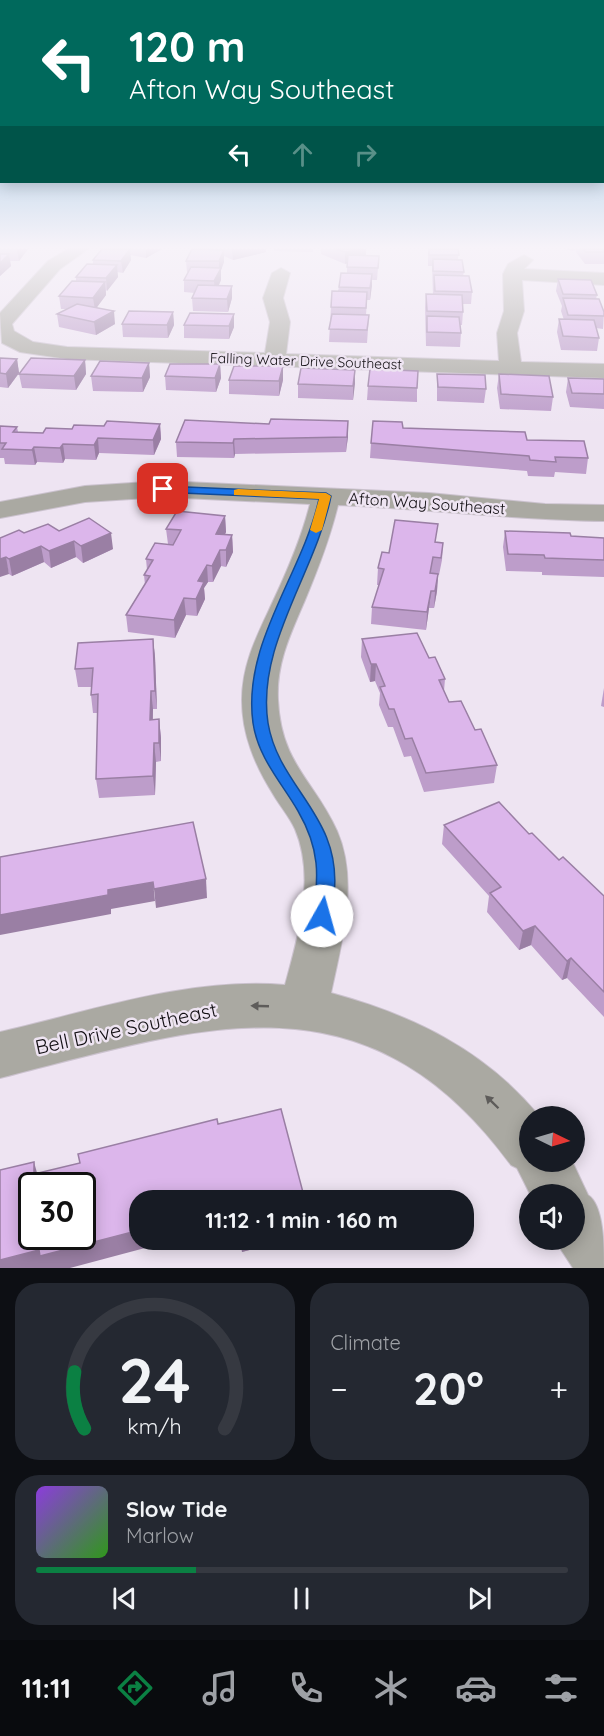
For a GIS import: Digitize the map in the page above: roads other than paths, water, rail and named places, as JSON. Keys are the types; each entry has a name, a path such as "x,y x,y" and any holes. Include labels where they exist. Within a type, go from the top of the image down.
{"street":[{"name":"Falling Water Drive Southeast","path":"15,308 2,323 5,341 29,348 67,353 604,371"},
{"path":"273,360 281,330 278,308"},
{"path":"511,368 507,333 514,308"},
{"name":"Afton Way Southeast","path":"0,510 50,499 118,491 163,489 429,501 545,512 604,513"},
{"path":"304,1007 328,874 319,837 306,809 277,769 261,724 260,687 266,652 293,591 321,516 326,496"},
{"name":"Bell Drive Southeast","path":"0,1055 178,1013 240,1005 304,1007 367,1023 416,1047 466,1078 507,1117 519,1133"}]}
